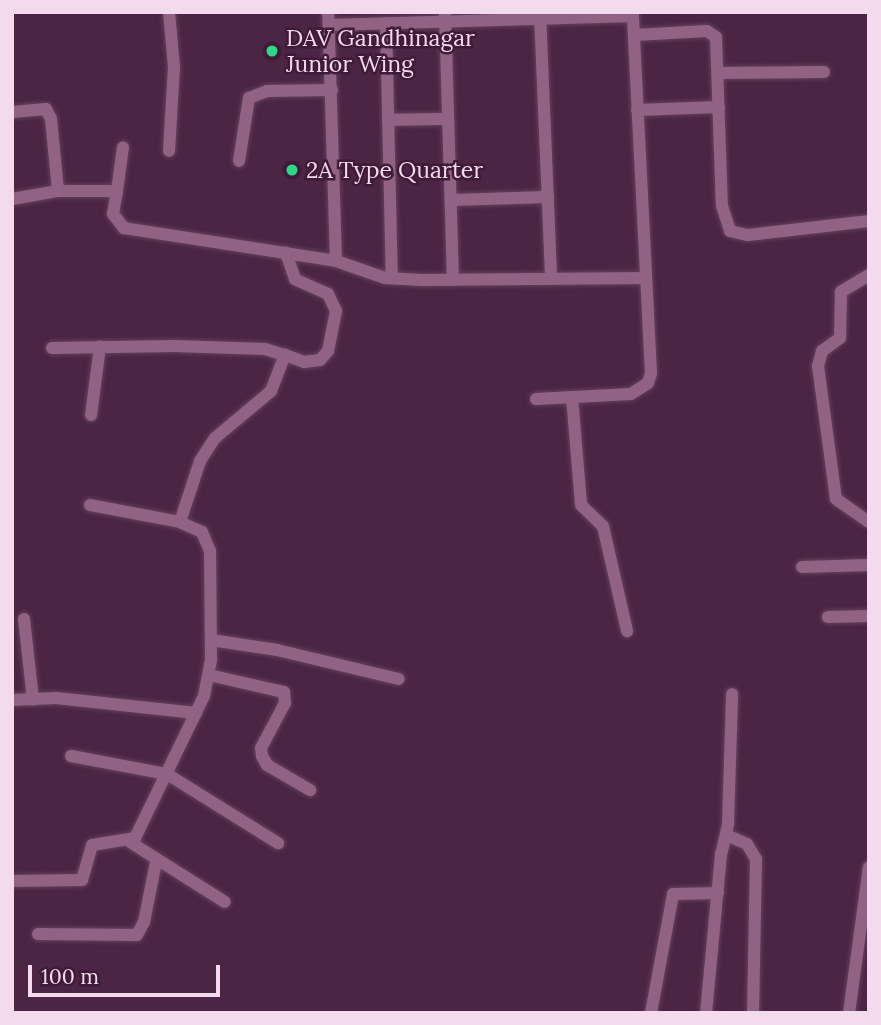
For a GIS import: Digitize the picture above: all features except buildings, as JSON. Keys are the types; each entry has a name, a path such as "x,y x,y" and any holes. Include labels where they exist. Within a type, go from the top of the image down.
{"street":[{"path":"169,12 174,48 169,151"},
{"path":"336,261 329,19 386,23 445,17 633,14 652,373 648,383 631,394 536,399"},
{"path":"540,16 551,279"},
{"path":"445,17 453,280"},
{"path":"386,23 393,278"},
{"path":"635,35 707,31 716,37 722,206 730,231 748,235 869,221"},
{"path":"719,73 824,72"},
{"path":"240,162 249,98 267,91 332,90"},
{"path":"12,112 35,107 46,109 51,119 58,191"},
{"path":"637,110 719,107"},
{"path":"388,120 448,119"},
{"path":"123,147 113,215 124,228 336,261 393,278 646,278"},
{"path":"12,199 58,191 117,191"},
{"path":"451,200 548,197"},
{"path":"52,348 265,349 304,362 320,360 328,351 336,311 328,295 295,279 286,253"},
{"path":"869,275 841,292 840,338 819,356 818,366 836,499 869,522"},
{"path":"91,415 100,347"},
{"path":"180,522 207,447 271,391 285,355"},
{"path":"572,397 581,505 585,513 603,526 627,631"},
{"path":"12,881 82,880 92,845 130,842 139,833 196,713 209,675 211,640 207,540 180,522 90,505"},
{"path":"802,568 869,565"},
{"path":"828,617 869,616"},
{"path":"24,619 33,699"},
{"path":"211,640 277,650 398,679"},
{"path":"209,675 284,692 285,703 261,748 262,756 267,765 310,790"},
{"path":"706,1013 726,835 732,694"},
{"path":"12,700 33,699 196,713"},
{"path":"71,755 167,774 278,844"},
{"path":"726,835 747,844 756,859 753,1013"},
{"path":"130,842 156,862 225,902"},
{"path":"38,934 136,935 144,922 156,862"},
{"path":"849,1013 869,867"},
{"path":"651,1013 673,894 718,893"}],"place":[{"name":"DAV Gandhinagar Junior Wing","path":"272,51"},
{"name":"2A Type Quarter","path":"292,170"}]}
